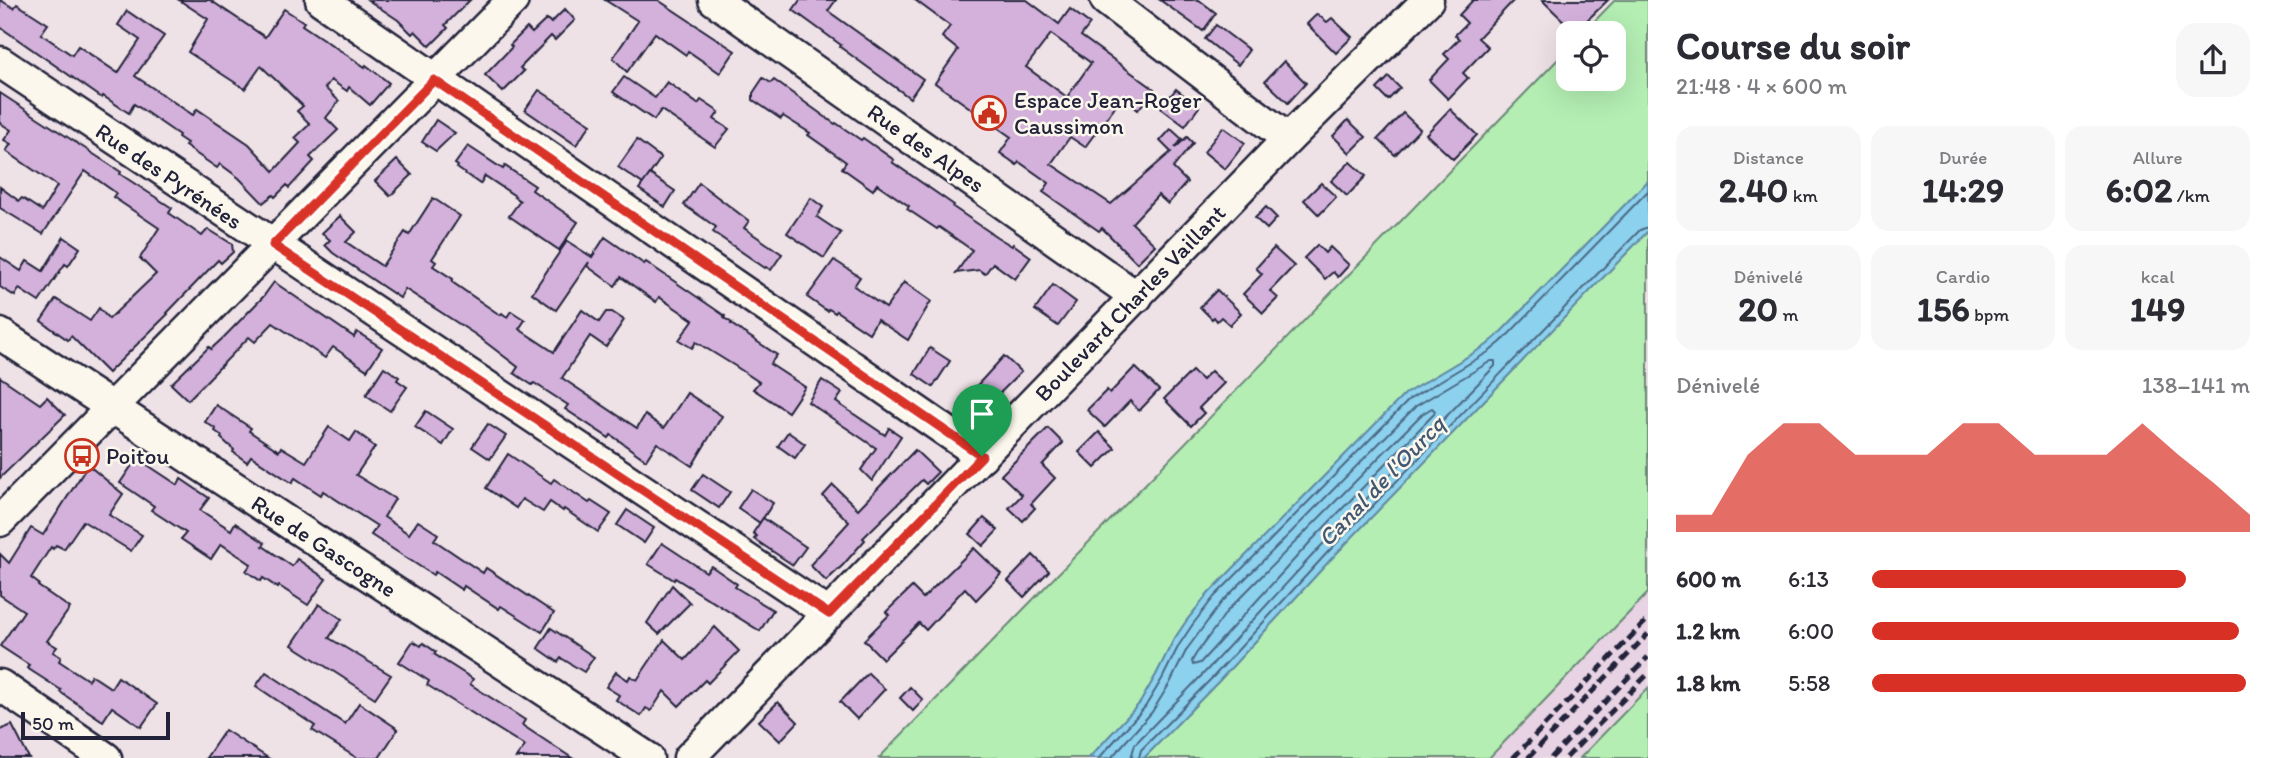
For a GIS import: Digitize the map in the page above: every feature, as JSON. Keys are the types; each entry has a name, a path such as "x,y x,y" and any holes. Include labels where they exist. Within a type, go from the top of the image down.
{"street":[{"path":"321,0 982,456"},
{"path":"0,521 513,0"},
{"name":"Rue des Alpes","path":"714,0 1137,297"},
{"path":"1106,0 1289,139"},
{"name":"Boulevard Charles Vaillant","path":"689,758 1427,0"},
{"name":"Rue des Pyrénées","path":"0,62 829,614"},
{"name":"Rue de Gascogne","path":"0,334 648,758"},
{"path":"0,685 106,758"}],"shaded area":[{"path":"1648,593 1648,688 1580,758 1489,758"}],"green space":[{"path":"1615,0 1648,0 1648,181 1487,345 1405,394 1209,593 1173,641 1140,703 1089,758 879,758 1556,61 1556,91 1626,91 1626,21 1595,21"},
{"path":"1648,231 1648,593 1489,758 1144,758 1332,558"},
{"path":"1648,688 1648,758 1580,758"}],"water":[{"name":"Canal de l'Ourcq","path":"1648,181 1648,231 1332,558 1219,681 1144,758 1089,758 1140,703 1173,641 1209,593 1405,394 1487,345"}],"building":[{"path":"0,0 14,8 17,4 48,24 41,34 72,55 78,46 118,73 140,40 118,25 127,11 164,36 135,76 193,115 197,109 249,144 274,171 300,143 295,138 310,124 297,111 303,106 261,66 245,89 188,52 208,19 179,0 210,0 265,37 284,9 304,22 302,25 365,67 366,65 389,83 370,105 349,87 347,91 331,80 325,88 339,101 326,118 338,130 310,157 314,161 289,188 287,185 275,197 273,195 263,203 239,178 220,164 217,168 185,146 187,143 178,137 179,135 134,104 129,113 103,96 102,98 0,27"},
{"path":"368,0 470,0 445,25 448,28 430,46 415,31 412,34 398,20"},
{"path":"605,0 658,0 735,51 720,73 688,51 686,55 655,33 627,72 613,58 638,21"},
{"path":"800,0 836,0 828,11 923,79 910,98 793,10"},
{"path":"915,0 1027,0 1059,24 1070,9 1090,24 1081,36 1154,89 1138,110 1122,97 1085,147 1070,137 1051,164 1111,204 1171,152 1160,141 1171,129 1182,139 1175,148 1187,137 1193,143 1173,168 1187,182 1168,204 1158,195 1132,223 1155,245 1137,263 1102,228 1099,231 1043,192 1049,183 1019,162 1017,165 1000,153 1011,137 935,83 958,50 942,37 950,26","holes":["1051,34 1091,63 1067,97 1026,67"]},
{"path":"1160,0 1199,0 1216,13 1203,31"},
{"path":"1473,0 1514,0 1478,38 1488,47 1463,73 1468,78 1448,99 1429,80 1449,59 1444,54 1459,39 1455,35 1467,23 1459,15"},
{"path":"1542,0 1608,0 1586,21 1564,21"},
{"path":"565,9 575,20 555,40 551,36 520,68 524,71 503,92 485,75 527,28 532,33 547,19 551,23"},
{"path":"1317,14 1327,22 1332,18 1352,37 1336,53 1307,24"},
{"path":"1216,25 1249,50 1238,65 1205,39"},
{"path":"1284,61 1306,83 1288,103 1265,81"},
{"path":"624,77 655,98 667,82 698,104 701,100 719,112 714,119 729,129 715,147 661,110 654,120 613,92"},
{"path":"1389,77 1400,88 1388,100 1377,89"},
{"path":"763,78 771,83 774,80 835,124 861,140 863,138 894,160 892,162 954,205 953,207 1031,257 1015,279 993,263 985,274 979,270 956,273 972,250 907,209 909,206 877,184 873,190 842,168 846,162 808,135 810,133 783,116 781,119 753,100 753,93"},
{"path":"1176,89 1199,107 1185,126 1161,108"},
{"path":"539,90 591,124 576,145 525,110"},
{"path":"0,93 172,208 169,213 202,236 208,229 232,244 233,252 221,263 218,260 108,373 71,336 68,340 41,321 56,299 90,321 99,308 109,319 156,274 140,258 159,228 113,197 116,193 85,171 43,234 0,208 0,187 19,201 22,198 42,211 57,186 6,151 11,144 4,140 11,130 0,123"},
{"path":"1450,109 1477,135 1453,159 1426,134"},
{"path":"1403,113 1420,129 1395,155 1378,139"},
{"path":"436,120 455,133 436,151 422,142"},
{"path":"1348,120 1366,137 1350,153 1333,136"},
{"path":"1223,127 1245,143 1225,169 1204,152"},
{"path":"637,140 661,158 643,184 618,167"},
{"path":"468,146 535,186 532,190 578,222 559,250 509,216 520,201 515,196 485,176 480,184 457,168 455,164"},
{"path":"397,160 412,175 390,196 375,181"},
{"path":"1350,162 1366,176 1347,196 1331,181"},
{"path":"650,174 675,191 665,207 639,189"},
{"path":"699,183 749,221 744,228 782,254 771,270 713,232 716,227 684,205"},
{"path":"1321,183 1336,197 1319,215 1304,200"},
{"path":"433,198 460,216 432,259 436,262 433,266 500,315 502,313 507,317 511,311 525,320 519,329 554,352 582,310 599,322 606,312 612,312 624,320 606,347 590,336 562,378 637,428 645,415 664,428 687,393 722,416 692,466 657,443 646,460 611,435 609,438 565,409 568,405 514,373 518,367 476,335 405,289 400,298 325,245 330,240 322,233 340,216 356,232 346,242 382,266 405,232 409,235"},
{"path":"811,198 823,207 817,217 841,233 824,258 787,233"},
{"path":"1266,207 1277,218 1267,229 1255,218"},
{"path":"64,237 80,248 68,266 65,264 39,302 19,289 15,296 0,287 0,257 21,271 27,261 43,271"},
{"path":"605,237 725,316 731,324 777,355 770,364 805,387 788,412 753,389 759,382 735,366 696,342 692,348 679,340 693,320 659,297 656,302 621,277 615,286 587,266 589,262 556,310 532,293 567,241 592,257"},
{"path":"1317,245 1325,253 1330,247 1349,265 1338,277 1333,272 1325,279 1304,258"},
{"path":"1274,248 1294,266 1270,291 1278,298 1263,313 1243,294 1262,274 1256,268"},
{"path":"834,260 860,277 854,286 886,308 904,282 931,301 908,340 877,320 869,333 836,311 827,311 807,297"},
{"path":"274,282 354,337 357,332 382,348 367,370 333,347 325,358 273,323 255,342 249,337 188,400 171,384 209,347 211,349 224,337"},
{"path":"1053,285 1076,302 1058,326 1035,310"},
{"path":"1217,290 1241,313 1230,325 1221,317 1217,321 1214,317 1212,319 1200,307"},
{"path":"930,348 950,361 933,387 914,374"},
{"path":"1004,356 1021,372 975,421 959,405"},
{"path":"384,367 399,377 397,380 407,387 390,411 366,395"},
{"path":"1135,367 1159,390 1139,411 1130,401 1105,427 1087,410 1107,390 1110,393"},
{"path":"1192,371 1202,380 1211,371 1224,383 1199,408 1204,413 1191,426 1164,399"},
{"path":"0,377 40,404 47,397 65,415 0,478"},
{"path":"822,380 842,393 836,402 885,435 889,428 901,436 872,481 861,470 876,448 808,402"},
{"path":"216,405 279,451 281,447 306,462 329,427 350,441 356,432 375,447 356,475 395,499 384,517 409,534 418,521 438,534 434,540 483,573 486,568 554,613 542,632 464,586 462,590 435,572 433,575 371,535 377,526 323,491 321,495 295,478 292,483 251,456 247,462 233,452 216,429 205,422"},
{"path":"426,411 453,429 443,445 415,427"},
{"path":"488,424 506,436 490,459 472,447"},
{"path":"1048,428 1063,443 1042,465 1055,478 1031,504 1035,508 1023,521 1009,508 1022,495 1001,475"},
{"path":"788,432 805,444 795,458 778,446"},
{"path":"1099,432 1115,448 1095,468 1079,452"},
{"path":"915,450 938,472 926,484 922,480 863,538 865,540 826,581 810,565 849,522 823,496 833,485 858,509"},
{"path":"508,454 551,483 554,479 589,503 591,501 611,514 598,532 550,502 543,512 522,499 516,508 486,488"},
{"path":"137,458 178,485 181,479 209,498 200,510 231,530 235,523 265,543 263,546 292,566 297,559 326,579 308,605 279,586 278,588 263,578 261,581 246,571 251,564 221,544 211,559 181,539 186,533 151,510 154,506 120,483"},
{"path":"88,465 123,494 109,515 142,535 131,551 83,521 64,549 56,545 53,549 51,547 31,578 70,608 47,641 57,647 53,652 61,657 59,661 88,680 91,675 111,688 118,677 157,704 141,727 112,707 103,721 0,646 24,611 0,595 0,554 9,563 31,528 43,535"},
{"path":"703,474 730,492 719,508 692,490"},
{"path":"751,489 773,503 760,523 738,508"},
{"path":"627,510 654,528 644,543 617,525"},
{"path":"763,518 806,547 793,565 754,539 757,536 753,533"},
{"path":"984,518 998,530 983,546 970,534"},
{"path":"662,543 706,572 711,566 737,584 735,587 773,610 760,631 648,564"},
{"path":"974,548 1001,574 976,600 965,588 926,630 919,623 883,659 864,640 889,615 886,612 912,587 923,598"},
{"path":"1033,555 1049,571 1024,597 1008,581"},
{"path":"672,585 690,603 659,634 647,623"},
{"path":"319,604 342,619 329,638 391,675 375,698 292,645"},
{"path":"715,627 739,651 708,683 705,680 679,706 664,691 651,711 646,708 641,716 616,700 619,695 606,687 616,672 628,680 630,676 637,680 664,640 685,660"},
{"path":"551,628 594,657 584,672 561,658 558,662 538,648"},
{"path":"413,641 421,646 423,643 436,652 434,654 473,679 470,684 525,720 522,725 572,758 516,758 525,746 427,685 429,681 399,662"},
{"path":"266,672 345,724 359,703 398,729 379,758 357,758 312,730 315,726 256,686"},
{"path":"868,673 885,689 857,719 840,702"},
{"path":"910,687 923,700 913,711 900,698"},
{"path":"778,702 798,722 780,741 759,721"},
{"path":"12,725 29,758 0,758 0,730"},
{"path":"225,730 268,758 206,758"}],"railway":[{"path":"1513,758 1648,619"},
{"path":"1528,758 1648,634"},
{"path":"1551,758 1648,657"},
{"path":"1566,758 1648,674"}],"place":[{"name":"Espace Jean-Roger Caussimon","path":"989,113"},
{"name":"Poitou","path":"82,456"}],"route":[{"path":"434,80 982,456 829,614 273,245 434,80"}]}
